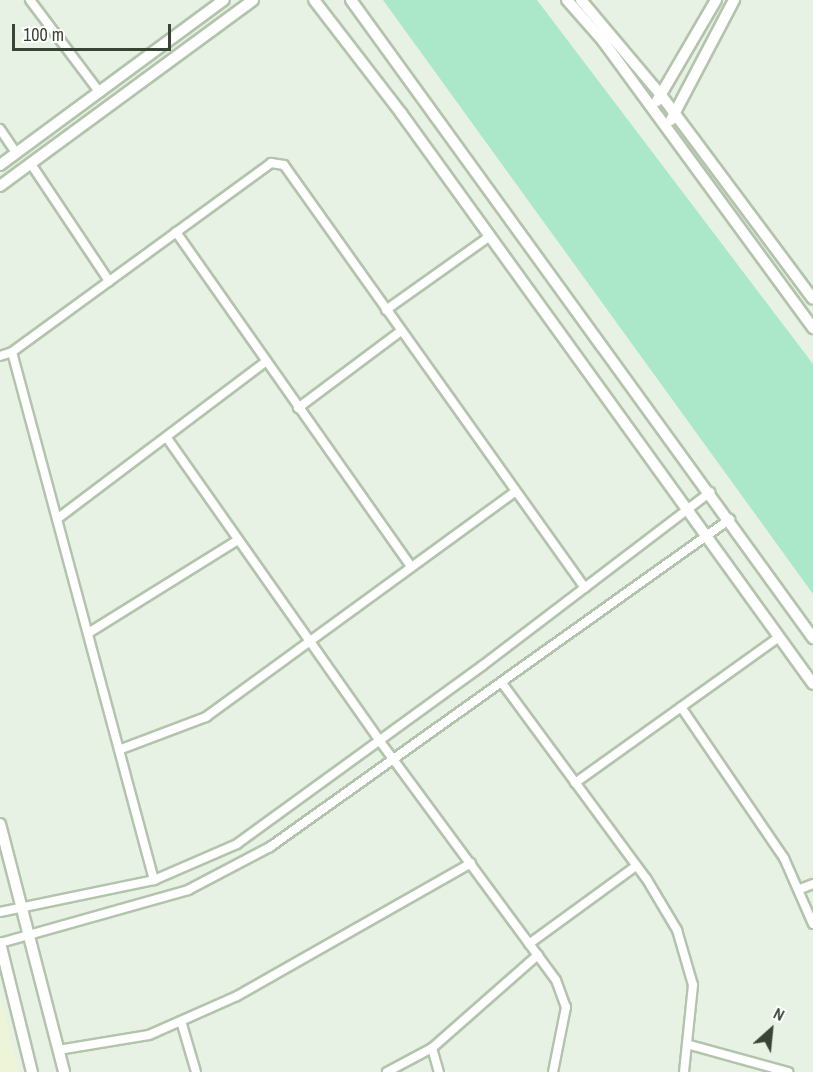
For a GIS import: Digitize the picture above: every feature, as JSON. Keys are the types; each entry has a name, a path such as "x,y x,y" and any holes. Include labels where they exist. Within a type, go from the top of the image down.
{"street":[{"path":"44,0 32,3 100,93"},
{"path":"0,165 224,0"},
{"path":"0,186 253,0"},
{"path":"314,0 490,236 813,684"},
{"path":"351,0 730,519 813,638"},
{"path":"567,0 652,108 813,328"},
{"path":"581,0 661,95 813,299"},
{"path":"652,108 716,0"},
{"path":"667,128 734,0"},
{"path":"0,129 16,153"},
{"path":"0,356 12,352 271,163 284,165 514,492 585,588"},
{"path":"31,164 109,280"},
{"path":"176,232 411,566"},
{"path":"386,310 490,236"},
{"path":"298,408 401,331"},
{"path":"12,352 90,632 154,880"},
{"path":"57,519 266,362"},
{"path":"167,438 379,740 396,759 556,980 566,1007 553,1072"},
{"path":"121,749 206,717 308,639 514,492"},
{"path":"0,912 21,905 154,880 237,844 585,588 710,492"},
{"path":"32,1072 0,943 28,933 188,890 270,848 730,519"},
{"path":"90,632 238,540"},
{"path":"575,783 779,637"},
{"path":"502,683 636,866 677,930 693,985 690,1046 684,1072"},
{"path":"681,706 784,858 800,888 813,924"},
{"path":"0,824 64,1072"},
{"path":"58,1050 149,1035 237,996 471,863"},
{"path":"529,944 636,866"},
{"path":"800,888 813,884"},
{"path":"387,1072 432,1048 538,955"},
{"path":"181,1021 196,1072"},
{"path":"690,1046 788,1072"},
{"path":"432,1048 439,1072"}],"shaded area":[{"path":"0,996 7,1022 19,1072 0,1072"}],"green space":[{"path":"383,0 537,0 813,364 813,594"}]}
